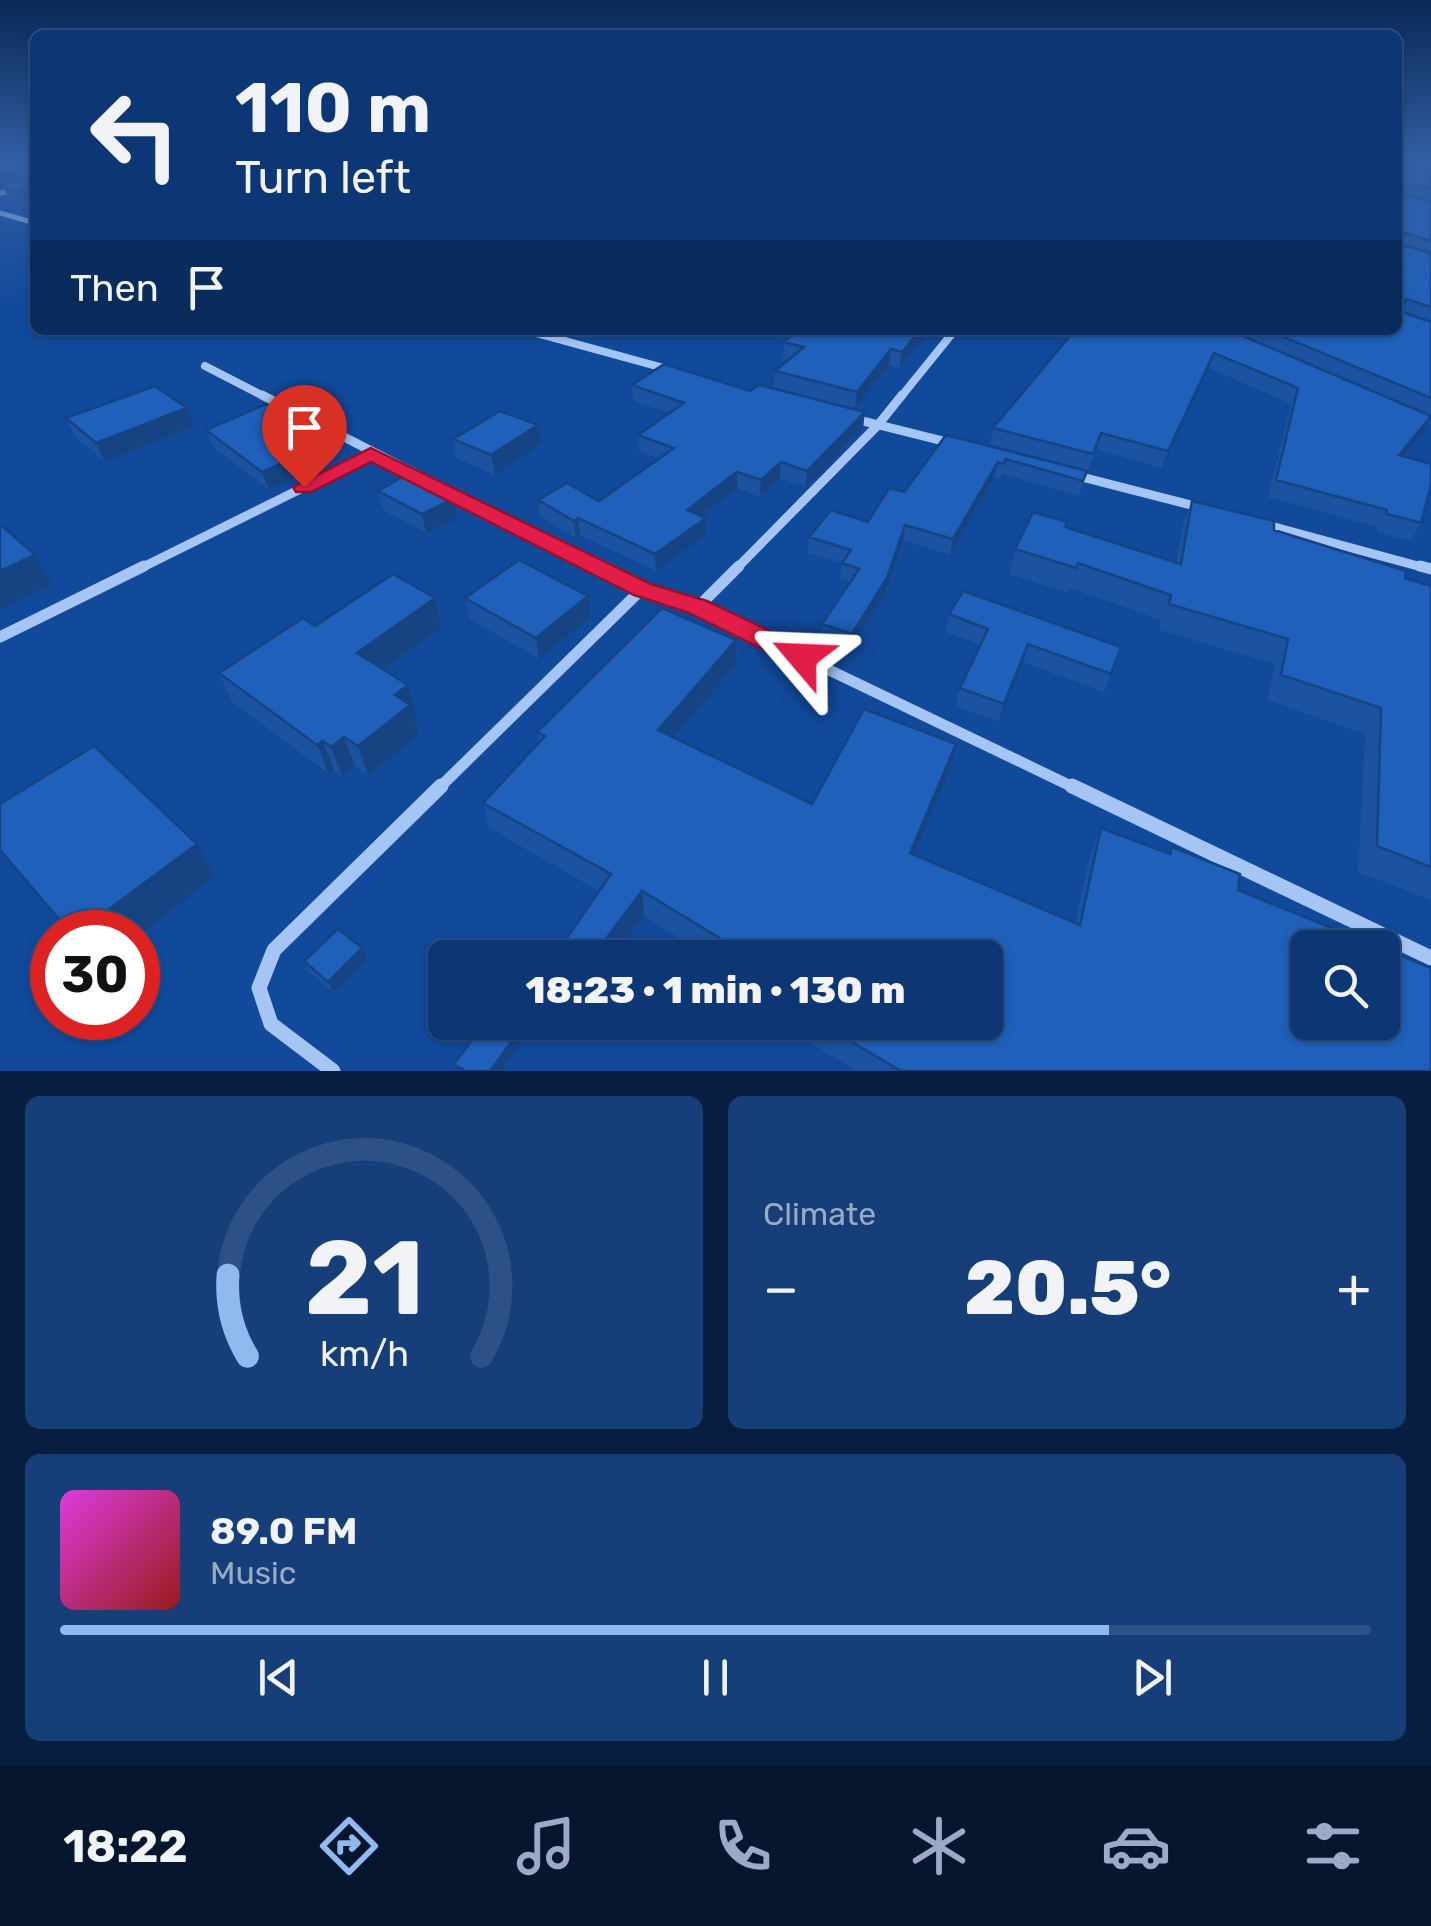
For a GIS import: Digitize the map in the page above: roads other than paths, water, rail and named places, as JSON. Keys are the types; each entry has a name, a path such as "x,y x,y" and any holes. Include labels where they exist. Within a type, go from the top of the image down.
{"street":[{"path":"0,214 30,222"},
{"path":"543,335 680,372"},
{"path":"698,607 878,425 951,335"},
{"path":"205,366 642,589 698,607 1431,958"},
{"path":"842,415 956,444"},
{"path":"0,637 371,454"},
{"path":"1071,474 1224,514"},
{"path":"1244,519 1431,569"},
{"path":"333,1071 271,1024 259,988 274,950 642,589"}]}
